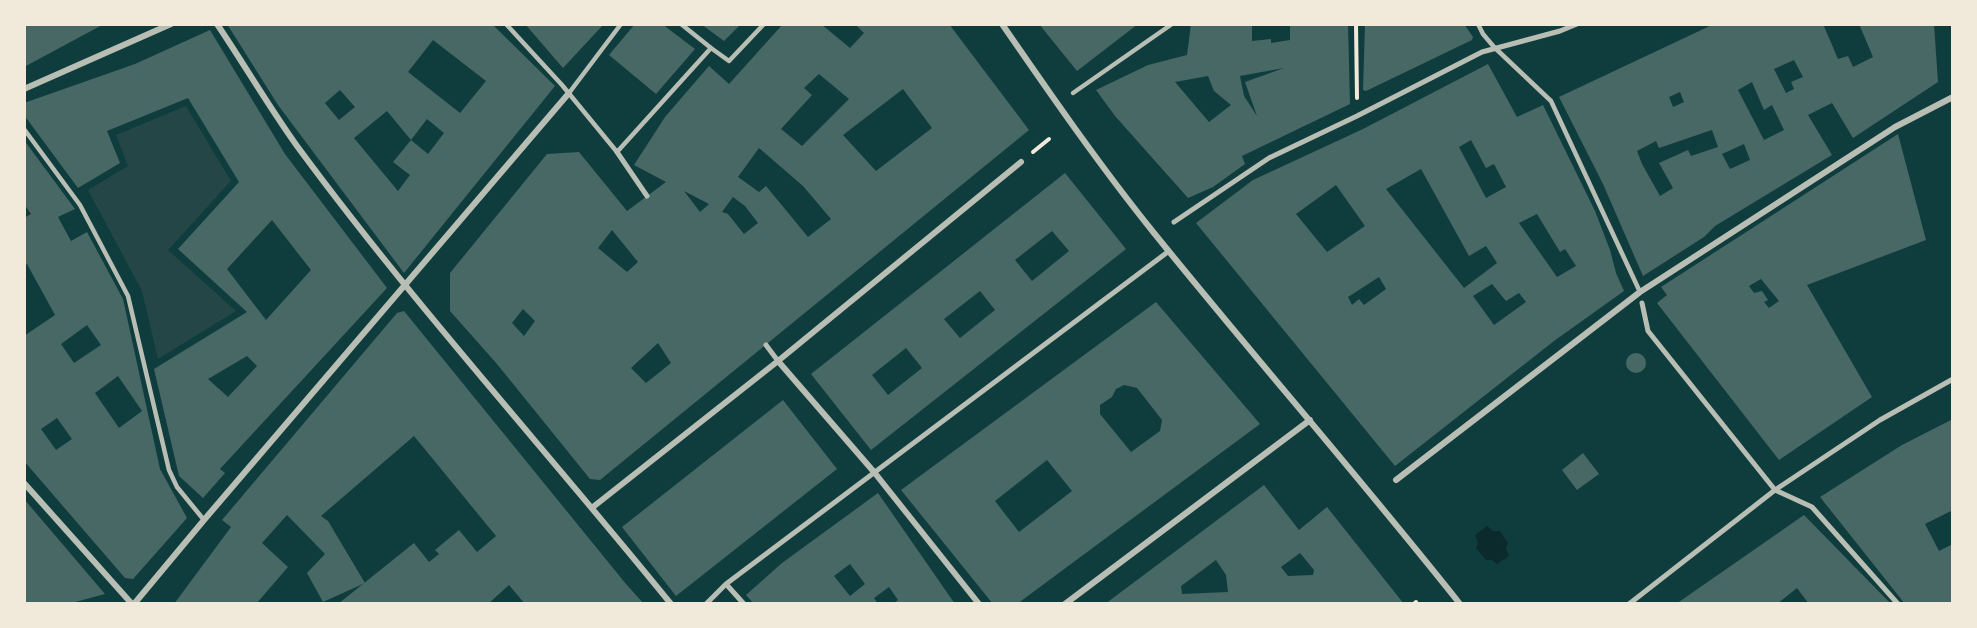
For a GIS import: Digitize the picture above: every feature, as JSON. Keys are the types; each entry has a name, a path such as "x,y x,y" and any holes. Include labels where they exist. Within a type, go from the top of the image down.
{"street":[{"path":"24,89 171,24"},
{"path":"217,24 296,145 406,285 593,507 671,604"},
{"path":"1002,24 1086,143 1169,251 1373,495 1460,604"},
{"path":"1174,222 1269,158 1358,116 1482,52 1494,47 1560,32 1576,24"},
{"path":"24,483 133,604 569,93"},
{"path":"1396,480 1640,292 1895,127 1953,97"},
{"path":"617,152 647,196"},
{"path":"593,507 778,361 1021,162"},
{"path":"706,604 726,584 1169,251"},
{"path":"1642,303 1648,331 1775,490 1812,507 1898,604"},
{"path":"766,345 874,472 979,604"},
{"path":"1629,604 1775,490 1880,420 1953,379"},
{"path":"1065,604 1310,420"},
{"path":"24,496 32,492"},
{"path":"726,584 744,604"}],"lane":[{"path":"506,24 569,93 617,152 711,48"},
{"path":"569,93 621,24"},
{"path":"681,24 729,61 764,24"},
{"path":"1073,93 1172,24"},
{"path":"1478,24 1494,47 1551,101 1640,292"},
{"path":"24,129 80,205 128,296 169,470 177,487 204,520"}],"path":[{"path":"1356,24 1358,116"}],"shaded area":[{"path":"186,106 231,181 168,250 236,311 158,359 142,291 88,190 128,166 116,135"},
{"path":"1487,526 1493,531 1500,531 1508,543 1506,549 1509,556 1497,564 1492,560 1486,560 1476,548 1478,542 1475,535"}],"building":[{"path":"24,24 104,24 24,67"},
{"path":"227,24 492,24 555,86 404,273 278,105","holes":["433,40 486,81 460,113 408,72","340,90 355,107 339,120 325,103","387,111 411,140 393,162 410,175 398,191 354,138","427,119 444,133 428,154 411,140"]},
{"path":"525,24 604,24 563,68"},
{"path":"635,24 662,24 695,49 656,94 609,55"},
{"path":"701,24 741,24 724,41"},
{"path":"783,24 821,24 850,48 864,33 855,24 949,24 1029,130 600,480 590,479 497,364 450,311 450,273 547,154 579,152 627,211 666,182 634,165 665,117 709,66 729,84","holes":["819,74 849,99 802,146 781,129 812,95 804,88","903,89 932,128 876,171 843,135","759,148 803,186 831,219 808,237 766,186 759,192 738,177","684,191 709,204 700,212","733,197 745,206 758,223 744,234 728,214 722,212","612,230 638,262 627,272 598,248","523,309 535,321 524,336 512,323","658,343 671,363 646,383 631,368"]},
{"path":"1039,24 1138,24 1077,71"},
{"path":"1191,24 1252,24 1252,41 1271,39 1271,43 1290,40 1290,24 1348,24 1350,104 1242,156 1245,164 1213,187 1188,198 1115,116 1096,90 1148,65 1187,55","holes":["1284,68 1245,82 1257,116 1244,96 1240,76","1208,76 1214,91 1231,105 1209,122 1175,82"]},
{"path":"1365,24 1464,24 1473,37 1472,40 1366,91 1363,90"},
{"path":"1714,24 1823,24 1838,59 1848,56 1853,67 1873,57 1859,24 1934,24 1938,82 1853,138 1832,103 1808,115 1832,155 1715,226 1704,237 1643,276 1603,184 1559,97","holes":["1794,60 1803,77 1791,82 1794,89 1786,93 1774,69","1752,82 1764,110 1772,105 1784,130 1764,140 1738,90","1680,92 1684,102 1673,107 1669,97","1712,130 1718,147 1691,156 1688,150 1659,163 1673,188 1660,196 1637,151 1656,141 1659,148","1744,144 1750,160 1730,169 1722,154"]},
{"path":"210,30 285,154 387,288 220,469 225,473 203,498 179,476 154,369 247,312 178,249 239,182 188,98 107,131 120,163 78,188 24,115 24,103 135,64","holes":["272,220 311,270 266,320 227,269","247,356 257,366 228,397 208,379"]},
{"path":"1488,64 1517,117 1543,105 1595,211 1624,291 1554,341 1395,466 1196,223 1253,180 1363,129","holes":["1471,140 1486,168 1494,164 1506,187 1486,198 1459,147","1421,169 1469,256 1486,246 1497,263 1464,288 1386,189","1336,185 1365,226 1327,252 1296,214","1537,214 1560,252 1565,249 1576,266 1557,277 1519,223","1379,277 1386,289 1364,305 1359,299 1352,305 1348,297","1492,284 1506,301 1519,293 1526,302 1494,325 1473,296"]},
{"path":"1898,134 1926,240 1807,285 1872,397 1779,460 1657,303 1667,295 1661,287","holes":["1761,279 1779,301 1769,308 1764,302 1768,300 1762,291 1754,293 1749,286"]},
{"path":"24,140 75,209 58,217 71,241 87,232 123,299 160,469 187,518 133,579 125,578 24,461 24,336 55,315 27,264 24,266 24,218 31,214 24,204","holes":["87,325 101,345 74,363 61,344","118,376 142,411 119,428 95,393","57,418 72,439 56,450 41,429"]},
{"path":"1065,173 1126,249 871,450 811,374","holes":["1052,231 1069,251 1032,281 1015,260","980,291 995,310 960,338 944,319","906,348 922,368 888,395 872,375"]},
{"path":"1156,302 1260,424 1017,604 993,604 901,490","holes":["1124,385 1137,388 1162,420 1160,431 1131,452 1100,414 1100,405 1112,397 1116,389","1047,460 1072,491 1019,532 995,501"]},
{"path":"404,311 644,604 525,604 509,585 488,604 338,604 363,584 323,602 307,573 325,554 287,515 262,543 288,567 256,604 174,604 231,527 222,520 397,313","holes":["414,436 496,536 477,552 459,530 435,550 439,554 429,562 414,543 365,583 328,521 321,516"]},
{"path":"1636,353 1643,356 1646,363 1643,370 1636,373 1629,370 1626,363 1629,356"},
{"path":"783,400 837,469 676,596 622,527"},
{"path":"1953,419 1953,510 1925,524 1939,551 1953,544 1953,604 1905,604 1820,497 1902,445"},
{"path":"1583,453 1599,474 1577,490 1562,470"},
{"path":"1264,485 1299,530 1327,507 1404,604 1105,604","holes":["1300,553 1314,570 1313,575 1288,576 1281,567","1216,560 1226,575 1228,592 1182,594 1181,586"]},
{"path":"878,493 955,604 893,604 898,600 889,587 874,598 878,604 754,604 746,595 782,563","holes":["850,564 865,584 850,596 834,576"]},
{"path":"24,499 105,594 68,604 24,604"},
{"path":"1804,515 1891,604 1809,604 1797,588 1777,604 1676,604"}]}
